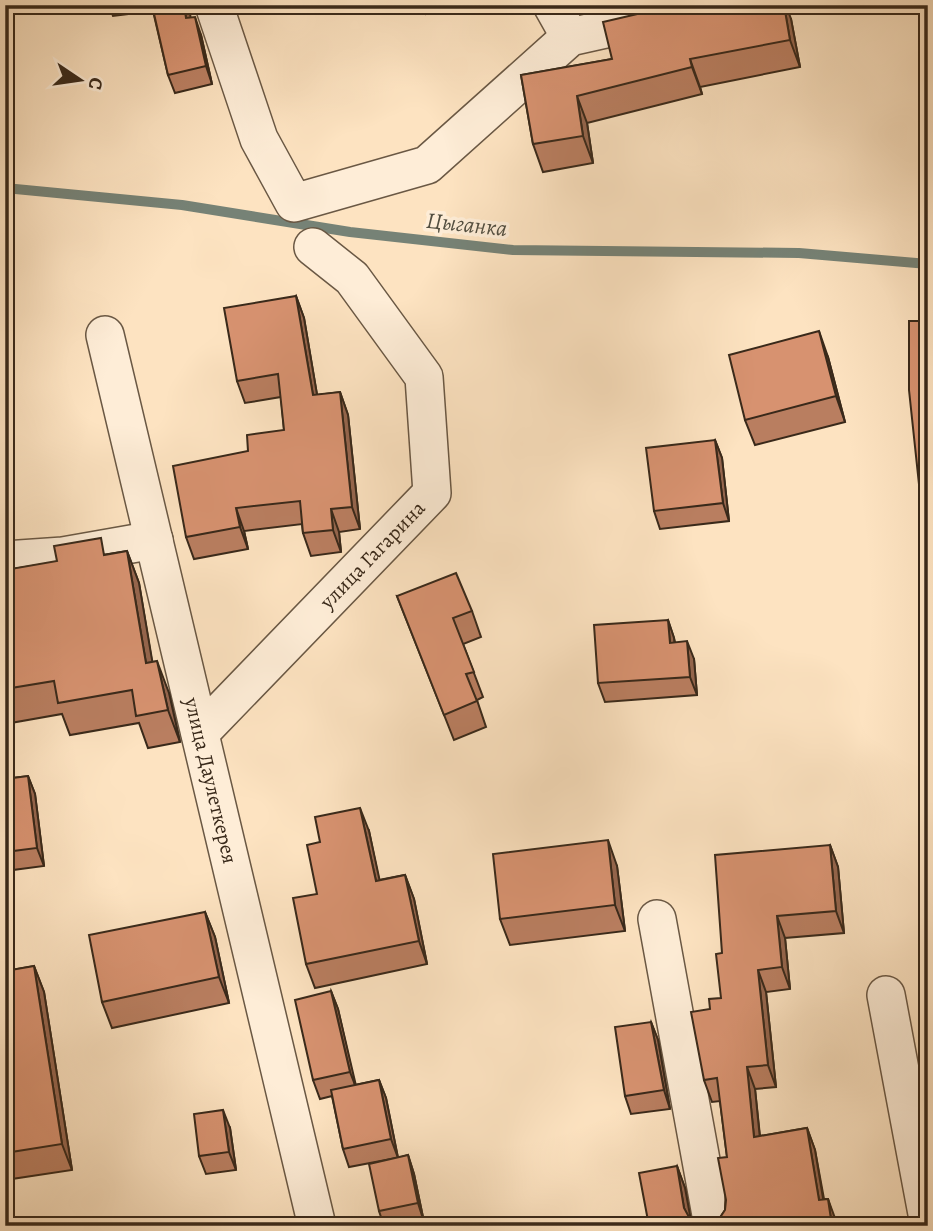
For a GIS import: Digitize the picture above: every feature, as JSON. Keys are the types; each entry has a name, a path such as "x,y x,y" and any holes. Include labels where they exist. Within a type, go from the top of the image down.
{"street":[{"path":"214,5 259,139 294,203 427,165 570,37 713,5"},
{"path":"552,5 570,37"},
{"name":"улица Гагарина","path":"200,733 432,494 424,377 352,278 313,247"},
{"name":"улица Даулеткерея","path":"105,335 317,1226"},
{"path":"5,560 64,556 154,540"},
{"path":"657,919 713,1226"},
{"path":"886,995 928,1219"}],"building":[{"path":"152,5 184,5 186,18 195,17 206,66 168,75"},
{"path":"676,5 784,5 790,40 690,59 692,67 577,96 583,136 533,144 521,75 612,59 603,22"},
{"path":"296,296 313,395 340,392 352,507 331,509 333,530 303,533 300,501 236,508 240,527 186,537 173,466 248,451 247,435 284,430 278,374 237,381 224,308"},
{"path":"909,321 928,321 928,522 923,522 909,390"},
{"path":"819,331 836,396 745,420 729,355"},
{"path":"715,440 723,503 654,511 646,448"},
{"path":"101,538 104,555 127,551 146,663 157,661 168,710 136,716 132,690 58,703 54,681 5,689 5,570 57,561 54,546"},
{"path":"456,573 472,611 453,618 474,672 466,674 477,701 444,715 397,596"},
{"path":"668,620 670,643 687,641 690,677 598,683 594,625"},
{"path":"928,708 928,743 924,744 920,709"},
{"path":"28,776 37,848 5,852 5,779"},
{"path":"360,808 376,881 405,875 419,941 306,964 293,898 317,894 307,845 320,842 315,817"},
{"path":"608,840 615,905 500,919 493,854"},
{"path":"830,845 836,911 777,916 782,967 758,970 768,1065 747,1067 754,1137 807,1128 819,1200 828,1199 832,1226 649,1226 639,1173 677,1166 684,1208 689,1217 697,1223 709,1224 719,1219 725,1210 726,1200 718,1158 727,1157 717,1078 704,1080 691,1012 710,1009 709,999 721,998 716,954 722,953 715,855"},
{"path":"205,912 219,977 102,1002 89,935"},
{"path":"34,966 62,1144 5,1153 5,971"},
{"path":"331,991 350,1072 313,1080 295,1000"},
{"path":"651,1022 664,1090 625,1096 615,1027"},
{"path":"379,1080 391,1139 343,1149 331,1090"},
{"path":"223,1110 229,1152 199,1156 194,1114"},
{"path":"408,1155 418,1203 379,1211 369,1164"}],"waterway":[{"name":"Цыганка","path":"5,188 182,205 350,232 513,250 799,253 928,264"}]}
